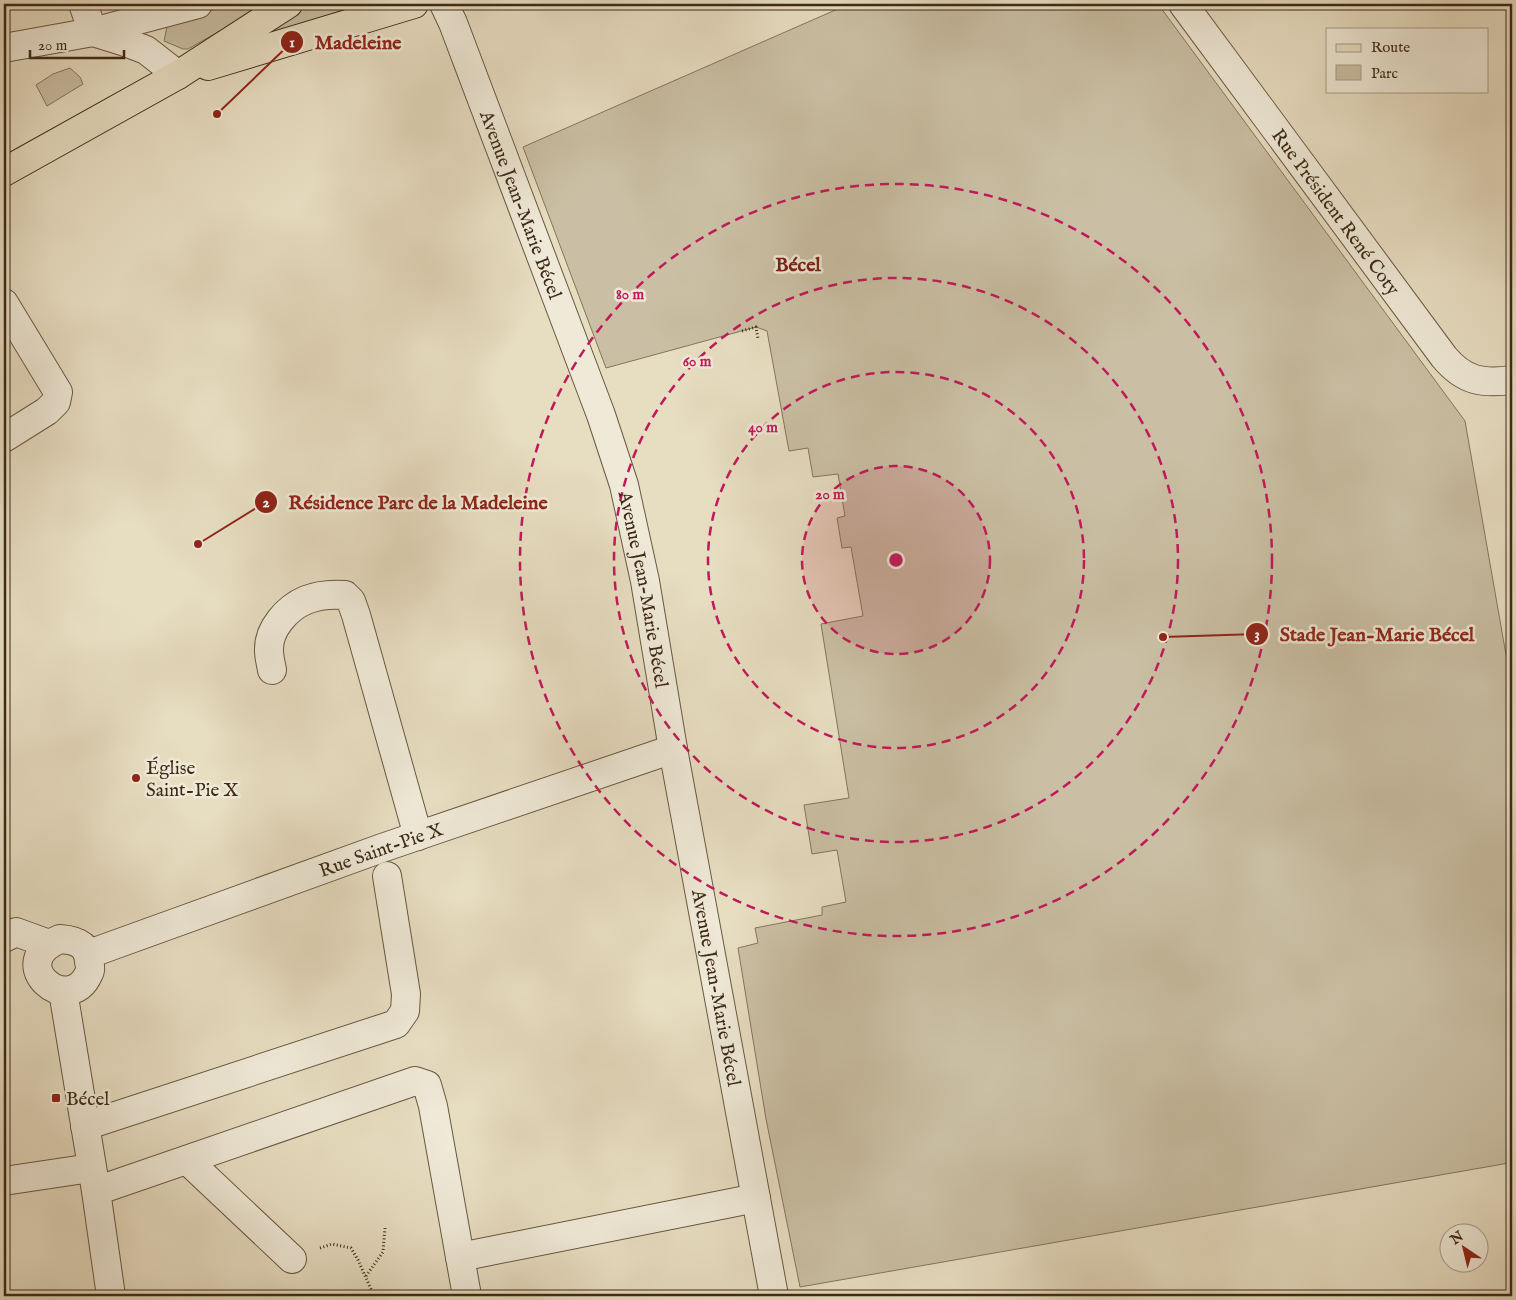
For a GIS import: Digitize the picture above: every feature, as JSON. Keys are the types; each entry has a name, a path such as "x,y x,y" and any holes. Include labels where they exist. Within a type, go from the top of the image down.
{"main road":[{"path":"4,172 178,75 288,4"},
{"path":"178,75 414,4"}],"street":[{"path":"83,4 93,32"},
{"path":"4,48 93,32 198,4"},
{"name":"Avenue Jean-Marie Bécel","path":"444,4 453,23 601,415 624,485 645,581 673,749 774,1296"},
{"name":"Rue Président René Coty","path":"1183,4 1444,358 1464,375 1479,381 1512,380"},
{"path":"93,32 146,50 178,75"},
{"path":"4,303 58,392 56,402 47,411 4,438"},
{"path":"272,670 268,650 272,634 280,619 291,609 306,600 320,596 345,595 351,601 418,836"},
{"name":"Rue Saint-Pie X","path":"89,954 418,836 673,749"},
{"path":"85,1126 396,1024 405,1011 406,994 387,876"},
{"path":"4,938 16,932 43,955"},
{"path":"4,947 16,957 43,955 60,939 73,940 82,945 89,954 90,972 80,986 63,991 51,988 42,979 43,955"},
{"path":"63,991 111,1296"},
{"path":"4,1181 94,1179 187,1160 415,1081 427,1085 433,1106 467,1296"},
{"path":"187,1160 292,1259"},
{"path":"460,1257 756,1198"}],"path":[{"path":"742,331 756,327 758,339"},
{"path":"366,1276 384,1252 385,1228"},
{"path":"292,1259 332,1244 351,1248 374,1296"}],"green space":[{"path":"235,4 265,4 188,49 183,49 164,41 168,22"},
{"path":"312,4 358,4 276,35 272,27"},
{"path":"849,4 1158,4 1465,421 1512,689 1512,1160 1509,1163 800,1287 766,1119 738,948 758,943 755,928 822,915 822,907 846,902 837,850 812,854 804,805 849,798 821,624 863,616 851,547 842,548 837,518 845,516 838,474 813,477 808,448 789,451 767,331 756,327 606,368 523,147"},
{"path":"70,68 80,77 83,84 47,106 36,85 53,74"}],"place":[{"name":"Madeleine","path":"217,114"},
{"name":"Résidence Parc de la Madeleine","path":"198,544"},
{"name":"Stade Jean-Marie Bécel","path":"1163,637"},
{"name":"Église Saint-Pie X","path":"136,778"},
{"name":"Bécel","path":"56,1098"}],"district":[{"name":"Bécel","path":"798,264"}]}
